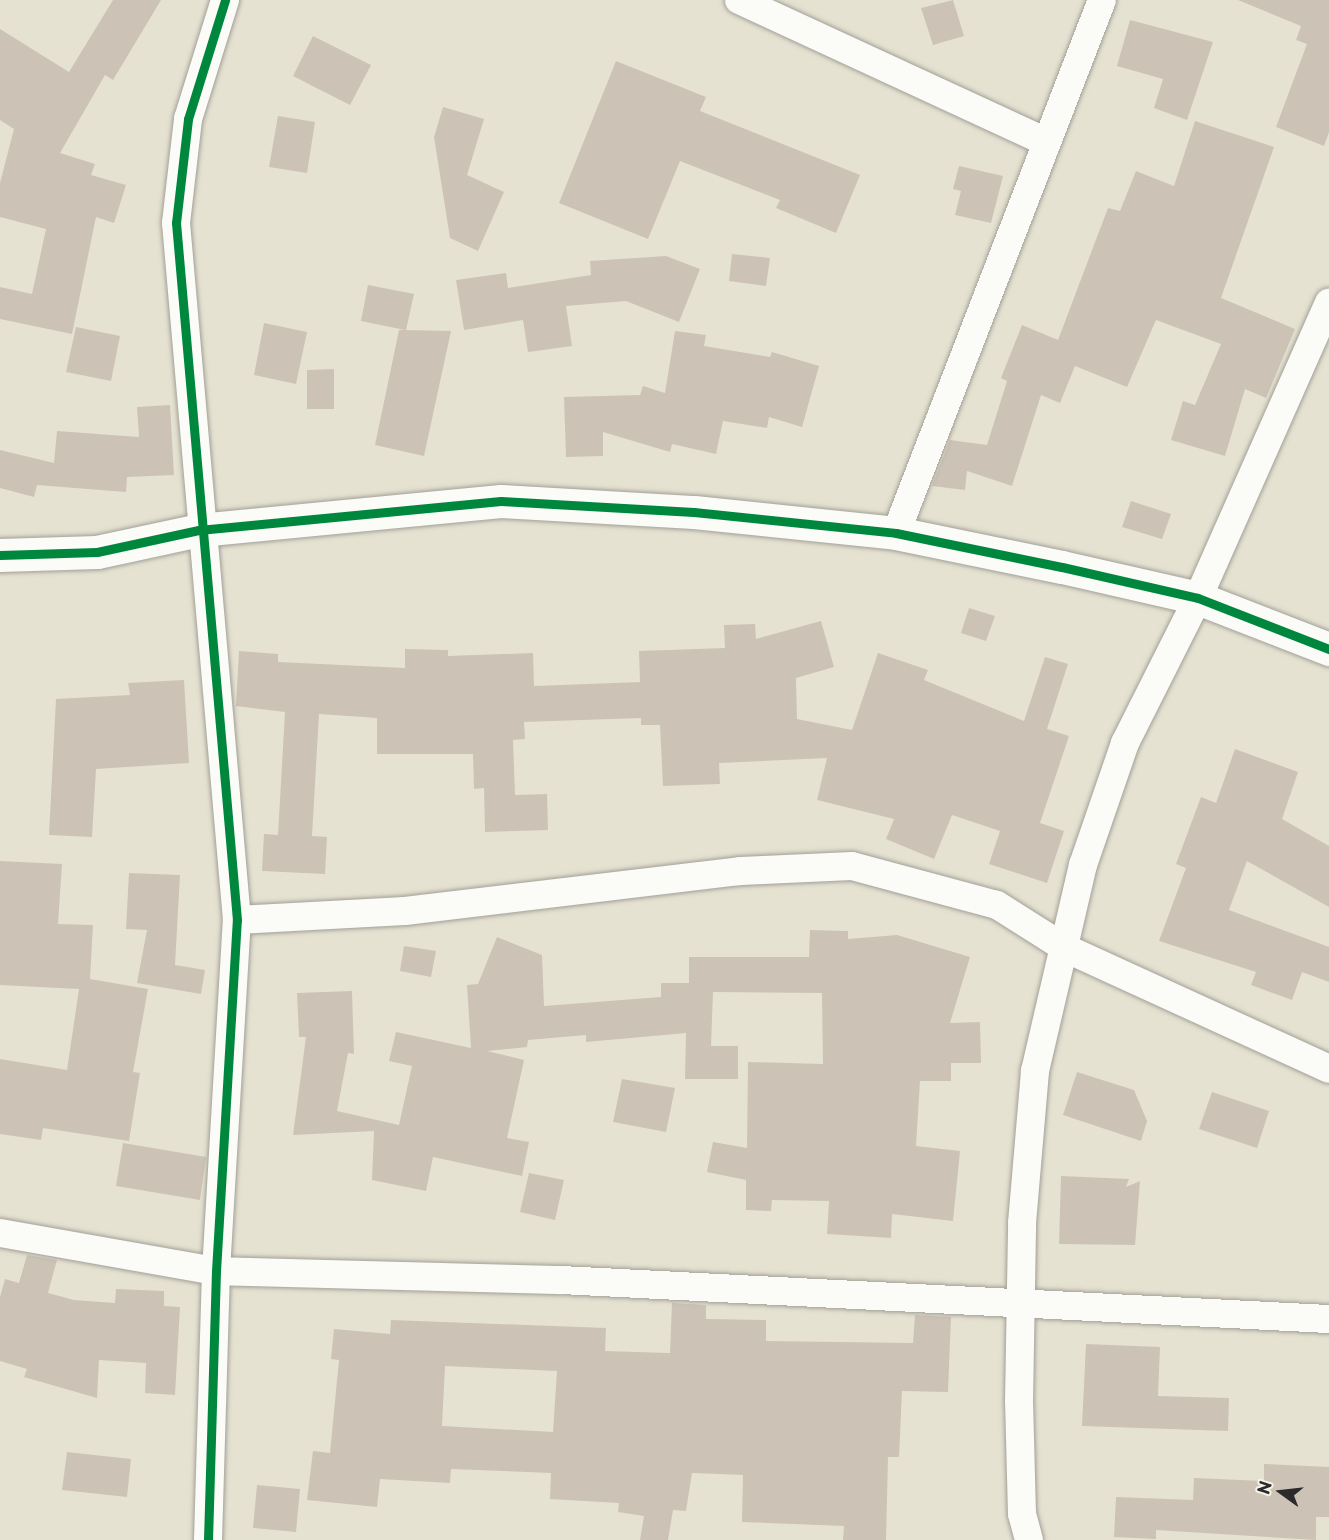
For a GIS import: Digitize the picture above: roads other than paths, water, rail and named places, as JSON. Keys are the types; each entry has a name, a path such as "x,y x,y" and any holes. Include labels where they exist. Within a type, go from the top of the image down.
{"street":[{"path":"208,1540 216,1271 237,920 199,531 176,223 188,119 225,0"},
{"path":"896,533 1044,141 1102,0"},
{"path":"748,2 1044,141"},
{"path":"1029,1540 1022,1514 1019,1402 1024,1305 1022,1222 1035,1071 1083,865 1125,743 1198,598 1329,303"},
{"path":"0,555 97,552 199,531 501,501 694,512 896,533 1198,598 1329,650"},
{"path":"237,920 405,912 741,871 852,866 998,905 1065,948 1329,1068"},
{"path":"0,1233 216,1271 561,1280 1329,1319"}]}
